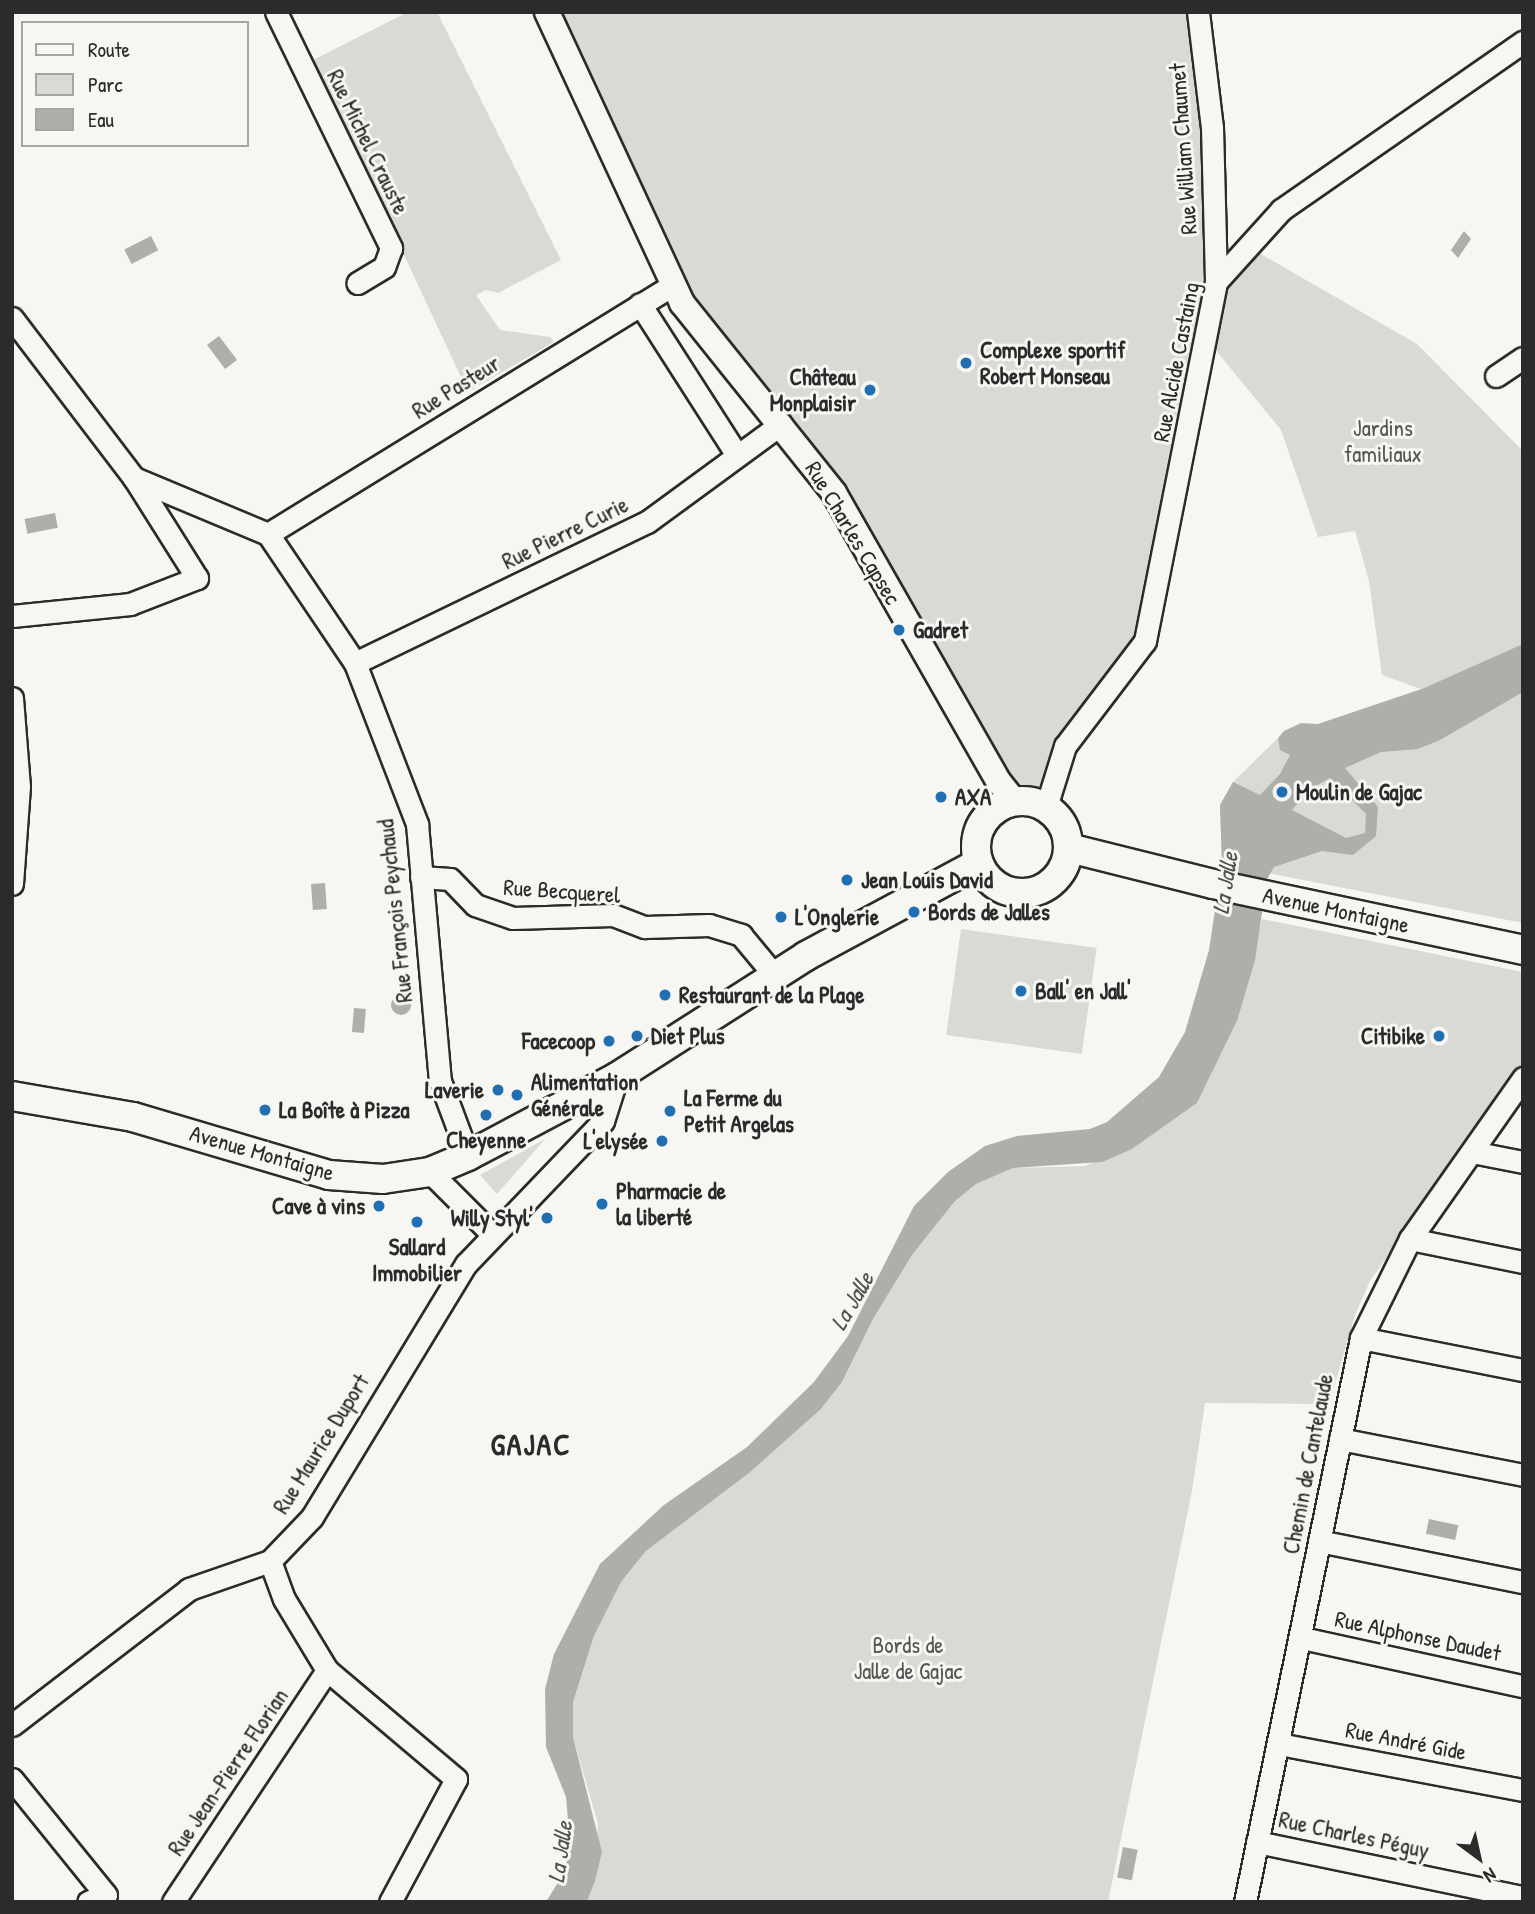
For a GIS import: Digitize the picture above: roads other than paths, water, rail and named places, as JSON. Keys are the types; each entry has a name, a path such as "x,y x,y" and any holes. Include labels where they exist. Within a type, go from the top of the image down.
{"main road":[{"path":"1015,802 1046,807 1058,818 1069,848 1058,877 1030,893 999,887 979,863 976,843 982,824 996,809 1015,802"},
{"name":"Avenue Montaigne","path":"1069,848 1213,884 1523,950"},
{"name":"Avenue Montaigne","path":"12,1096 133,1117 329,1175 383,1179 430,1172 468,1156 617,1077 775,976 979,863"}],"street":[{"name":"Rue Michel Crauste","path":"275,12 391,248 384,267 357,283"},
{"name":"Rue Charles Capsec","path":"547,12 672,285 834,494 994,772 1015,802"},
{"name":"Rue William Chaumet","path":"1198,12 1212,127 1216,282"},
{"name":"Rue Alcide Castaing","path":"1046,807 1065,746 1145,641 1216,282 1281,210 1523,42"},
{"name":"Rue Pasteur","path":"268,534 672,285"},
{"path":"640,304 737,455"},
{"path":"12,318 134,478 197,578 130,604 12,616"},
{"path":"1496,376 1523,358"},
{"name":"Rue Pierre Curie","path":"355,663 647,522 781,424"},
{"path":"134,478 268,534"},
{"name":"Rue François Peychaud","path":"268,534 355,663 417,824 439,1081 468,1156"},
{"path":"12,698 19,786 12,884"},
{"name":"Rue Becquerel","path":"421,877 450,879 475,905 513,918 613,915 645,927 709,925 741,935 775,976"},
{"name":"Rue Maurice Duport","path":"12,1725 189,1589 270,1561 312,1517 453,1285 493,1235 603,1121 617,1077"},
{"name":"Chemin de Cantelaude","path":"1245,1902 1302,1638 1339,1438 1361,1338 1410,1239 1523,1077"},
{"path":"1472,1152 1523,1162"},
{"path":"430,1172 493,1235"},
{"path":"1410,1239 1523,1262"},
{"path":"1361,1338 1523,1370"},
{"path":"1339,1438 1523,1475"},
{"path":"1319,1541 1523,1582"},
{"path":"270,1561 284,1600 327,1671 456,1779 390,1902"},
{"name":"Rue Alphonse Daudet","path":"1302,1638 1523,1686"},
{"name":"Rue Jean-Pierre Florian","path":"173,1902 327,1671"},
{"name":"Rue André Gide","path":"1279,1744 1523,1790"},
{"path":"12,1779 103,1900"},
{"name":"Rue Charles Péguy","path":"1257,1842 1523,1897"}],"water":[{"path":"1464,231 1471,239 1458,258 1451,250"},
{"path":"151,236 158,250 132,264 124,250"},
{"path":"219,336 237,360 225,369 207,345"},
{"path":"55,513 58,528 27,534 25,519"},
{"name":"La Jalle","path":"1523,644 1523,692 1440,740 1418,749 1381,752 1345,768 1378,807 1376,836 1353,855 1322,851 1274,867 1267,879 1255,960 1237,1021 1197,1103 1132,1149 1102,1162 1013,1168 976,1184 955,1201 912,1255 873,1319 842,1382 821,1409 749,1473 646,1551 621,1582 594,1636 573,1702 573,1737 602,1852 587,1902 546,1902 565,1871 570,1843 566,1797 546,1747 545,1689 554,1654 600,1564 664,1505 747,1447 814,1382 848,1336 914,1206 948,1172 985,1146 1017,1136 1090,1129 1107,1122 1159,1077 1185,1032 1209,950 1222,864 1220,805 1233,782 1260,795 1280,774 1290,755 1280,750 1278,738 1284,731 1301,723 1318,724 1422,689","holes":["1330,778 1366,814 1365,833 1346,838 1292,810 1310,789"]},
{"path":"325,883 327,909 313,910 311,884"},
{"path":"401,995 408,998 411,1005 408,1012 401,1015 394,1012 391,1005 394,998"},
{"path":"354,1008 366,1009 364,1033 352,1032"},
{"path":"1429,1519 1458,1525 1455,1540 1426,1534"},
{"path":"1123,1847 1138,1850 1132,1880 1117,1877"}],"place":[{"name":"Complexe sportif Robert Monseau","path":"966,363"},
{"name":"Château Monplaisir","path":"870,390"},
{"name":"Gadret","path":"899,630"},
{"name":"Moulin de Gajac","path":"1282,792"},
{"name":"AXA","path":"941,797"},
{"name":"Jean Louis David","path":"847,880"},
{"name":"Bords de Jalles","path":"914,912"},
{"name":"L'Onglerie","path":"781,917"},
{"name":"Ball' en Jall'","path":"1021,991"},
{"name":"Restaurant de la Plage","path":"665,995"},
{"name":"Diet Plus","path":"637,1036"},
{"name":"Citibike","path":"1439,1036"},
{"name":"Facecoop","path":"609,1041"},
{"name":"Laverie","path":"498,1090"},
{"name":"Alimentation Générale","path":"517,1095"},
{"name":"La Boîte à Pizza","path":"265,1110"},
{"name":"La Ferme du Petit Argelas","path":"670,1111"},
{"name":"Cheyenne","path":"486,1115"},
{"name":"L'elysée","path":"662,1141"},
{"name":"Pharmacie de la liberté","path":"602,1204"},
{"name":"Cave à vins","path":"379,1206"},
{"name":"Willy Styl'","path":"547,1218"},
{"name":"Sallard Immobilier","path":"417,1222"}],"district":[{"name":"GAJAC","path":"531,1444"}],"park label":[{"name":"Jardins familiaux","path":"1383,441"},
{"name":"Bords de Jalle de Gajac","path":"908,1658"}]}
